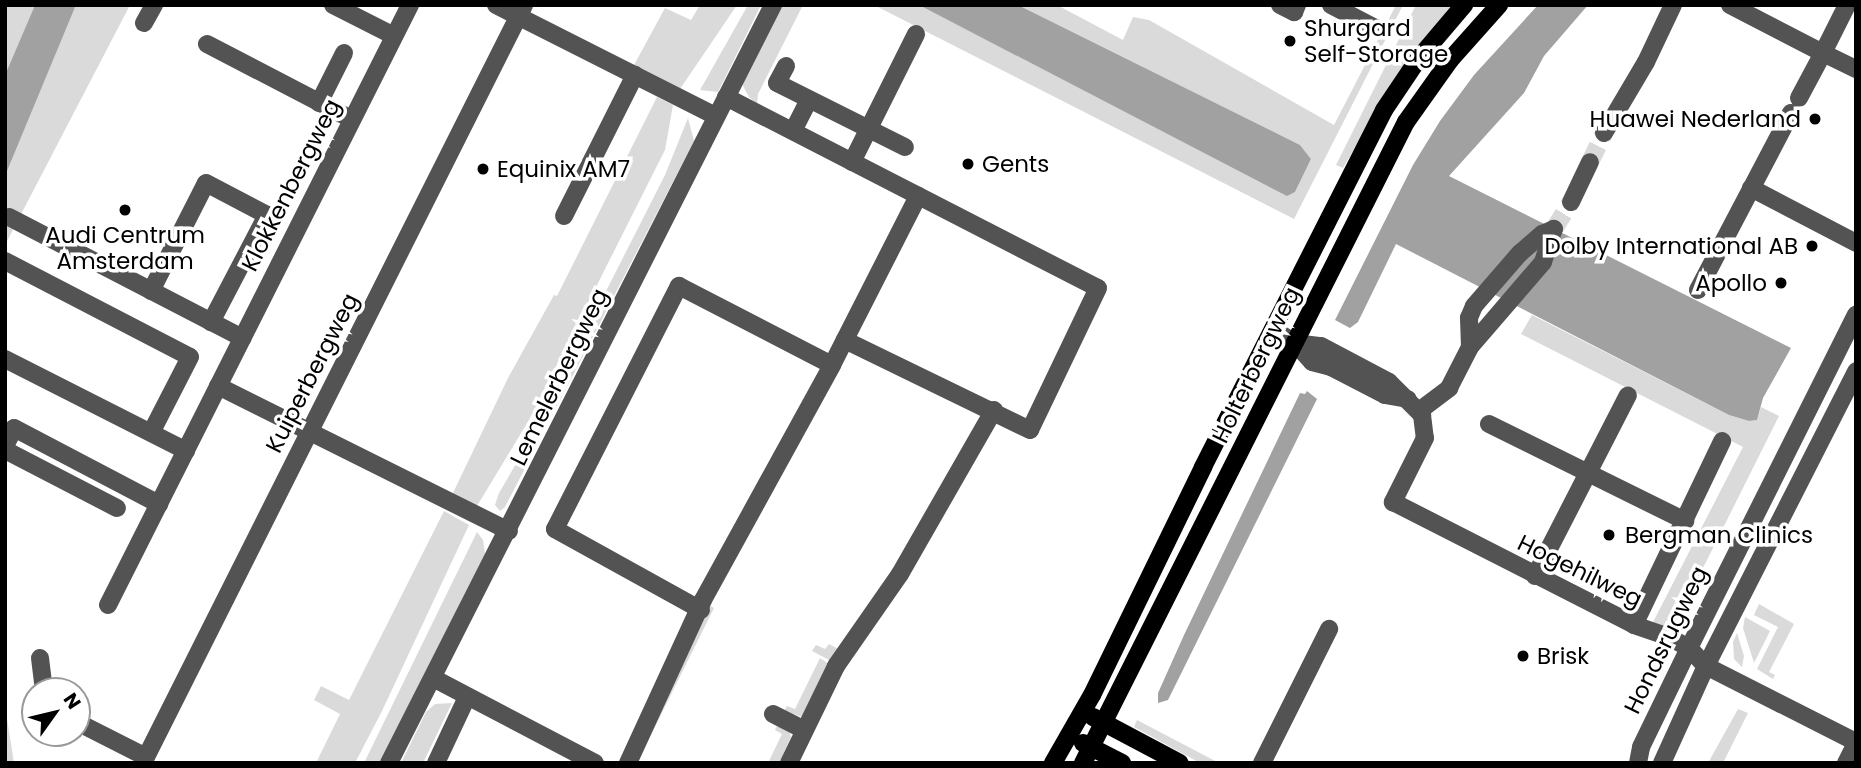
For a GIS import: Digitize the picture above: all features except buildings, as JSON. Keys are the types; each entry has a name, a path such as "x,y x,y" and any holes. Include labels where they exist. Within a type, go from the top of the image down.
{"main road":[{"name":"Holterbergweg","path":"1053,763 1083,712 1197,479 1384,110 1419,58 1464,5"},
{"name":"Holterbergweg","path":"1087,755 1406,122 1450,60 1499,5"},
{"path":"1083,712 1180,763"},
{"path":"1070,737 1087,755 1122,763"}],"street":[{"path":"144,23 154,5"},
{"path":"334,5 394,36"},
{"name":"Klokkenbergweg","path":"108,605 410,5"},
{"path":"496,5 521,11 635,75 716,116"},
{"name":"Lemelerbergweg","path":"389,763 774,5"},
{"path":"1280,5 1294,12 1297,5"},
{"path":"1331,5 1377,29"},
{"path":"1604,133 1646,62 1673,5"},
{"path":"1730,5 1856,69"},
{"path":"1698,290 1847,5"},
{"name":"Kuiperbergweg","path":"144,760 521,11"},
{"path":"852,162 916,34"},
{"path":"207,44 351,119"},
{"path":"319,103 344,53"},
{"path":"786,66 777,83 905,147"},
{"path":"564,216 635,75"},
{"path":"726,97 1098,288 1030,430 994,410 845,340"},
{"path":"793,131 809,100"},
{"path":"1571,202 1590,162"},
{"path":"151,290 206,183 267,215 211,322"},
{"path":"1751,188 1856,243"},
{"path":"628,763 701,610 832,365 918,196"},
{"path":"1790,200 1856,236"},
{"path":"9,217 242,338"},
{"path":"1274,330 1295,343 1321,346 1389,382 1413,405 1449,388 1476,329 1494,301 1540,248"},
{"path":"5,261 190,357 151,433"},
{"path":"701,610 555,529 679,286 832,365"},
{"path":"1476,329 1469,318 1494,301"},
{"name":"Hondsrugweg","path":"1638,763 1641,747 1689,648 1856,315"},
{"path":"5,359 186,450"},
{"name":"Hondsrugweg","path":"1662,763 1706,666 1856,371"},
{"path":"218,386 509,531"},
{"path":"1535,576 1628,395"},
{"name":"Hogehilweg","path":"1413,405 1425,426 1424,438 1393,502 1634,625 1669,637 1689,648 1706,666 1856,743"},
{"path":"789,763 836,666 900,574 994,410"},
{"path":"1489,424 1685,521"},
{"path":"117,508 5,448 14,428 159,504"},
{"path":"1634,625 1722,441"},
{"path":"1262,763 1329,629"},
{"path":"40,658 42,677"},
{"path":"433,678 595,763"},
{"path":"436,763 467,697"},
{"path":"773,714 804,730"},
{"path":"91,730 144,760"},
{"path":"1846,763 1856,743"}],"shaded area":[{"path":"5,5 35,5 5,75"},
{"path":"35,5 76,5 5,176 5,75"},
{"path":"76,5 130,5 5,245 5,176"},
{"path":"700,5 737,5 680,89 634,65 665,8 691,20"},
{"path":"748,5 761,5 718,92 700,90"},
{"path":"780,5 803,5 758,94 757,104 743,86 744,77"},
{"path":"874,5 919,5 1287,195 1295,192 1311,159 1300,145 1018,5 1057,5 1123,40 1133,17 1149,20 1334,125 1396,5 1403,5 1294,219"},
{"path":"919,5 1018,5 1300,145 1311,159 1295,192 1287,196"},
{"path":"1416,5 1452,5 1401,69 1343,168 1336,165"},
{"path":"1538,5 1588,5 1544,56 1524,93 1449,176 1791,348 1763,398 1757,420 1749,421 1729,415 1396,244 1358,322 1350,328 1335,320 1413,165 1440,121 1474,75"},
{"path":"657,97 673,105 665,150 529,420 477,506 452,495 508,378 554,295 557,296"},
{"path":"688,118 694,141 505,507 500,511 495,505 499,493 534,433 665,175"},
{"path":"1532,315 1729,415 1749,421 1757,420 1761,407 1779,416 1673,628 1651,626 1743,447 1521,334"},
{"path":"1307,391 1317,399 1168,700 1158,703 1158,693 1184,635 1300,393 1305,394"},
{"path":"444,511 469,525 382,711 355,763 316,763 340,714 314,700 321,686 349,700"},
{"path":"477,532 483,540 485,554 380,763 364,763"},
{"path":"707,604 714,608 637,763"},
{"path":"1759,604 1794,624 1769,672 1775,675 1773,679 1757,669 1778,627 1754,615"},
{"path":"1745,617 1770,631 1754,663 1743,628"},
{"path":"1737,633 1744,656 1742,667 1734,659 1733,642"},
{"path":"829,644 838,649 831,661 812,651 816,645 825,649"},
{"path":"820,658 829,664 802,717 784,711 787,706 795,709"},
{"path":"452,703 423,763 401,763 426,712 435,704"},
{"path":"5,706 14,763 5,763"},
{"path":"1738,709 1748,713 1723,763 1708,763"},
{"path":"1137,720 1219,763 1200,763 1134,727"},
{"path":"777,726 789,730 791,737 779,763 768,763 782,734 775,730"}],"tunnel":[{"path":"1590,162 1604,133"},
{"path":"1554,229 1571,202"}],"place":[{"name":"Shurgard Self-Storage","path":"1290,41"},
{"name":"Huawei Nederland","path":"1815,119"},
{"name":"Gents","path":"968,164"},
{"name":"Equinix AM7","path":"483,169"},
{"name":"Audi Centrum Amsterdam","path":"125,210"},
{"name":"Dolby International AB","path":"1812,246"},
{"name":"Apollo","path":"1781,283"},
{"name":"Bergman Clinics","path":"1609,535"},
{"name":"Brisk","path":"1523,656"}]}
